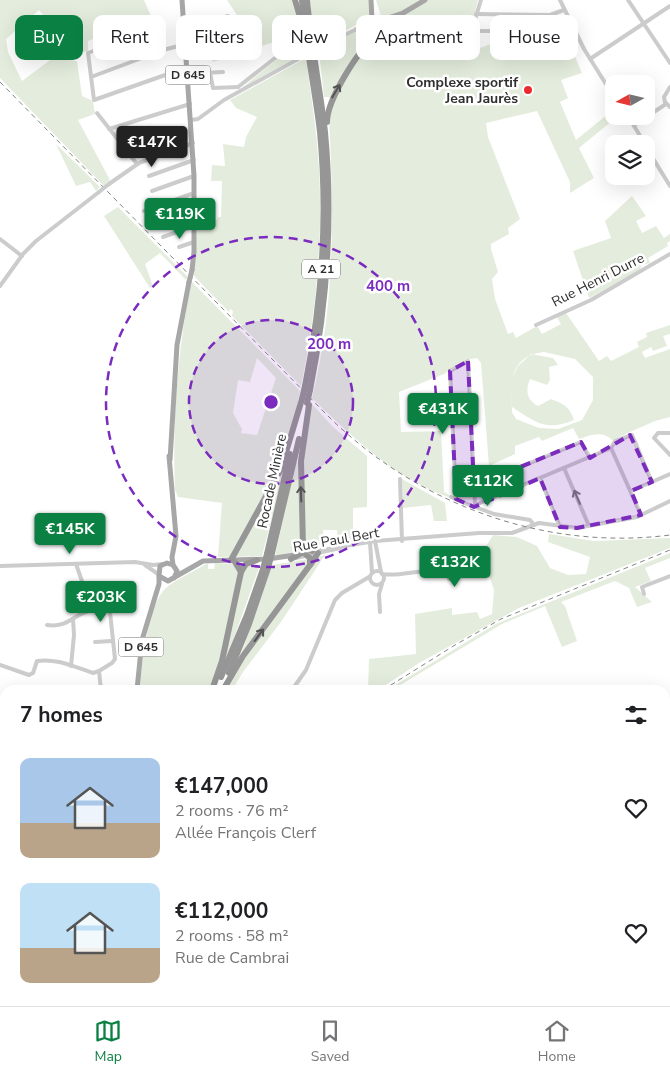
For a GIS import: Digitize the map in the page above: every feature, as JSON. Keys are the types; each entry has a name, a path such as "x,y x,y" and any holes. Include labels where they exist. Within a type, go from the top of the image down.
{"highway":[{"path":"295,0 299,15"},
{"name":"Rocade Minière","path":"302,0 304,15"},
{"name":"Rocade Minière","path":"307,0 327,160 327,267 314,367 308,389"},
{"name":"Rocade Minière","path":"215,685 244,625 270,553 308,389 318,310 323,232 321,145 310,60"},
{"path":"327,160 327,118 330,103 357,60"},
{"path":"225,685 243,656 310,565 309,553 303,542 301,461 306,402"},
{"path":"215,685 222,661 241,572 239,549 281,469 306,402"},
{"path":"291,559 309,553"},
{"path":"239,561 257,560"},
{"name":"Rocade Minière","path":"224,685 246,634 265,568"}],"main road":[{"name":"D 645","path":"182,0 184,15"},
{"path":"372,0 379,15"},
{"path":"371,15 372,0"},
{"path":"401,15 425,0"},
{"path":"397,15 403,13"},
{"name":"D 645","path":"174,566 172,557 176,540 176,527 170,460 172,405 177,345 192,270 194,242 194,160 187,60"},
{"name":"D 645","path":"163,563 170,553 176,527"},
{"name":"Rue Paul Bert","path":"257,560 309,553"},
{"name":"Rue Paul Bert","path":"174,578 201,561 291,559"},
{"path":"174,566 174,578 169,581 159,575 159,568 163,563 174,566 181,570 188,570"},
{"name":"D 645","path":"138,685 142,644 159,575"},
{"name":"D 645","path":"154,598 169,581"}],"street":[{"path":"481,0 476,14 514,15"},
{"path":"560,0 590,60 605,83"},
{"path":"628,0 670,62"},
{"path":"590,60 670,6"},
{"path":"552,15 564,10"},
{"path":"210,73 212,88 239,89 356,28"},
{"path":"352,30 356,30"},
{"path":"93,51 88,53 94,100 188,67"},
{"path":"92,77 137,60"},
{"path":"191,117 204,114 239,89 273,60"},
{"path":"203,73 223,72"},
{"path":"639,135 634,126 668,105 664,95 670,87"},
{"path":"109,129 190,104"},
{"path":"97,113 137,164"},
{"path":"0,286 22,256 51,228 109,184 137,164 193,143"},
{"path":"149,176 194,160"},
{"path":"655,161 670,186"},
{"path":"152,191 194,176"},
{"path":"144,210 194,193"},
{"path":"150,225 194,210"},
{"path":"163,237 194,226"},
{"path":"0,239 22,256"},
{"path":"179,247 194,242"},
{"name":"Rue Henri Durre","path":"536,325 589,300 670,254"},
{"path":"476,506 468,362 450,371 454,498 494,514 530,520 534,525"},
{"path":"670,433 659,433 654,436 657,443 670,455"},
{"path":"641,515 612,448 614,442 632,435 652,482"},
{"path":"474,486 580,442 583,442 590,458"},
{"path":"476,506 612,448"},
{"path":"564,468 589,526"},
{"path":"631,491 670,474"},
{"path":"540,478 560,527"},
{"path":"400,479 402,540"},
{"name":"Rue Paul Bert","path":"309,553 402,540 454,535 512,533 543,523 560,527 589,526 641,515 670,501"},
{"path":"373,543 383,582 378,597"},
{"path":"373,543 371,575 378,597 380,612"},
{"path":"0,566 139,562 152,565 163,563"},
{"path":"139,562 159,575"},
{"path":"76,564 92,610"},
{"path":"296,685 306,670 336,600 342,593 371,575 382,573 397,575 433,572 449,575"},
{"path":"356,586 373,585 397,575"},
{"path":"644,594 642,587 670,576"},
{"path":"47,625 62,626 82,612 121,608"},
{"path":"0,665 30,675 37,661 54,660 94,673 99,671 114,661 114,647 108,609"},
{"path":"72,666 73,619"},
{"path":"95,642 112,641"},
{"path":"99,671 101,685"}],"highlighted area":[{"path":"468,361 474,486 581,442 590,458 630,435 652,482 631,491 641,515 577,528 560,527 540,478 474,507 456,499 452,423 450,371"}],"green space":[{"path":"0,0 144,0 151,15 93,15 93,39 88,41 88,51 83,52 83,15 43,15 39,10 33,15 15,15 15,31 6,39 8,52 22,81 50,60 77,61 82,96 93,101 95,114 78,120 110,180 104,186 0,78"},
{"path":"227,0 295,0 298,15 272,15 272,43 262,46 262,15 237,15"},
{"path":"310,0 369,0 370,15 356,15 356,25 346,30 346,15 311,15"},
{"path":"376,0 478,0 474,15 381,15"},
{"path":"356,32 356,60 480,60 480,48 490,44 490,60 576,60 582,73 561,80 568,98 560,102 576,140 605,116 605,125 607,125 579,148 594,178 570,193 570,182 537,111 486,123 488,137 520,219 508,228 509,234 491,244 498,272 492,279 495,299 508,334 513,332 516,338 537,326 542,334 561,324 556,316 566,313 599,361 607,356 611,361 639,347 637,342 647,337 646,333 670,325 670,334 663,336 667,346 653,351 651,347 642,352 645,358 670,349 670,417 655,421 612,440 600,434 579,439 573,428 542,441 539,437 515,446 515,454 489,466 481,363 477,358 465,360 444,374 399,392 401,432 441,431 444,492 453,497 451,498 431,490 394,469 359,442 312,398 325,329 329,294 332,224 329,119 332,103 329,97 324,97 320,60 346,60 347,36","holes":["544,352 575,359 593,377 593,400 582,420 558,429 539,428 516,419 512,412 511,386 512,407 534,421 541,424 556,425 574,420 566,406 560,403 551,399 538,406 529,398 527,391 530,379 547,385 550,380 549,367 558,365 553,358 533,354"]},
{"path":"276,60 292,60 242,88"},
{"path":"302,60 306,60 318,155 320,223 317,278 311,332 301,386 232,316 233,311 230,309 229,312 193,275 197,229 204,225 214,225 218,217 221,217 222,181 211,181 212,165 225,166 223,144 244,147 246,137 257,117 236,108 230,100"},
{"path":"56,144 100,187 96,191 90,182 76,186"},
{"path":"632,196 646,216 636,221 642,233 656,226 664,238 670,234 668,246 648,258 650,263 642,265 639,271 589,298 573,251 611,238 605,221"},
{"path":"118,207 188,277 186,280 160,253 145,264 153,286 150,288 104,216"},
{"path":"191,281 300,391 285,468 262,556 218,557 222,503 178,497 175,490 175,411 186,307","holes":["257,358 276,378 257,435 241,433 242,429 233,413 238,380 250,382"]},
{"path":"311,403 333,427 367,456 367,507 353,508 353,541 338,544 337,530 323,530 323,547 306,544 297,553 275,556 296,462 302,463"},
{"path":"402,479 445,503 447,521 434,521 431,505 403,508"},
{"path":"549,534 594,541 670,538 670,548 519,608 419,663 386,685 368,685 369,659 416,654 415,614 452,608 452,615 477,612 480,619 492,614 494,590 490,578 455,570 458,561 467,564 471,556 479,558 493,535 517,537 537,546 550,568 568,575 586,574 590,557 548,542"},
{"path":"670,553 670,558 645,568 651,581 635,587 652,602 637,607 629,588 615,581 561,602 565,606 577,641 562,647 545,606 502,624 400,685 395,685 496,624"},
{"path":"325,555 281,622 235,685 227,685 244,646 272,565 308,559 314,564 320,556"},
{"path":"215,563 260,565 230,649 211,685 140,685 146,639 157,600 171,584 206,564 208,564 208,569 214,569"}],"railway":[{"path":"0,82 329,417 364,448 403,475 443,497 486,515 531,528 577,536 623,538 670,535"},
{"path":"391,685 501,619 670,550"}],"place":[{"name":"Complexe sportif Jean Jaurès","path":"528,90"}]}
